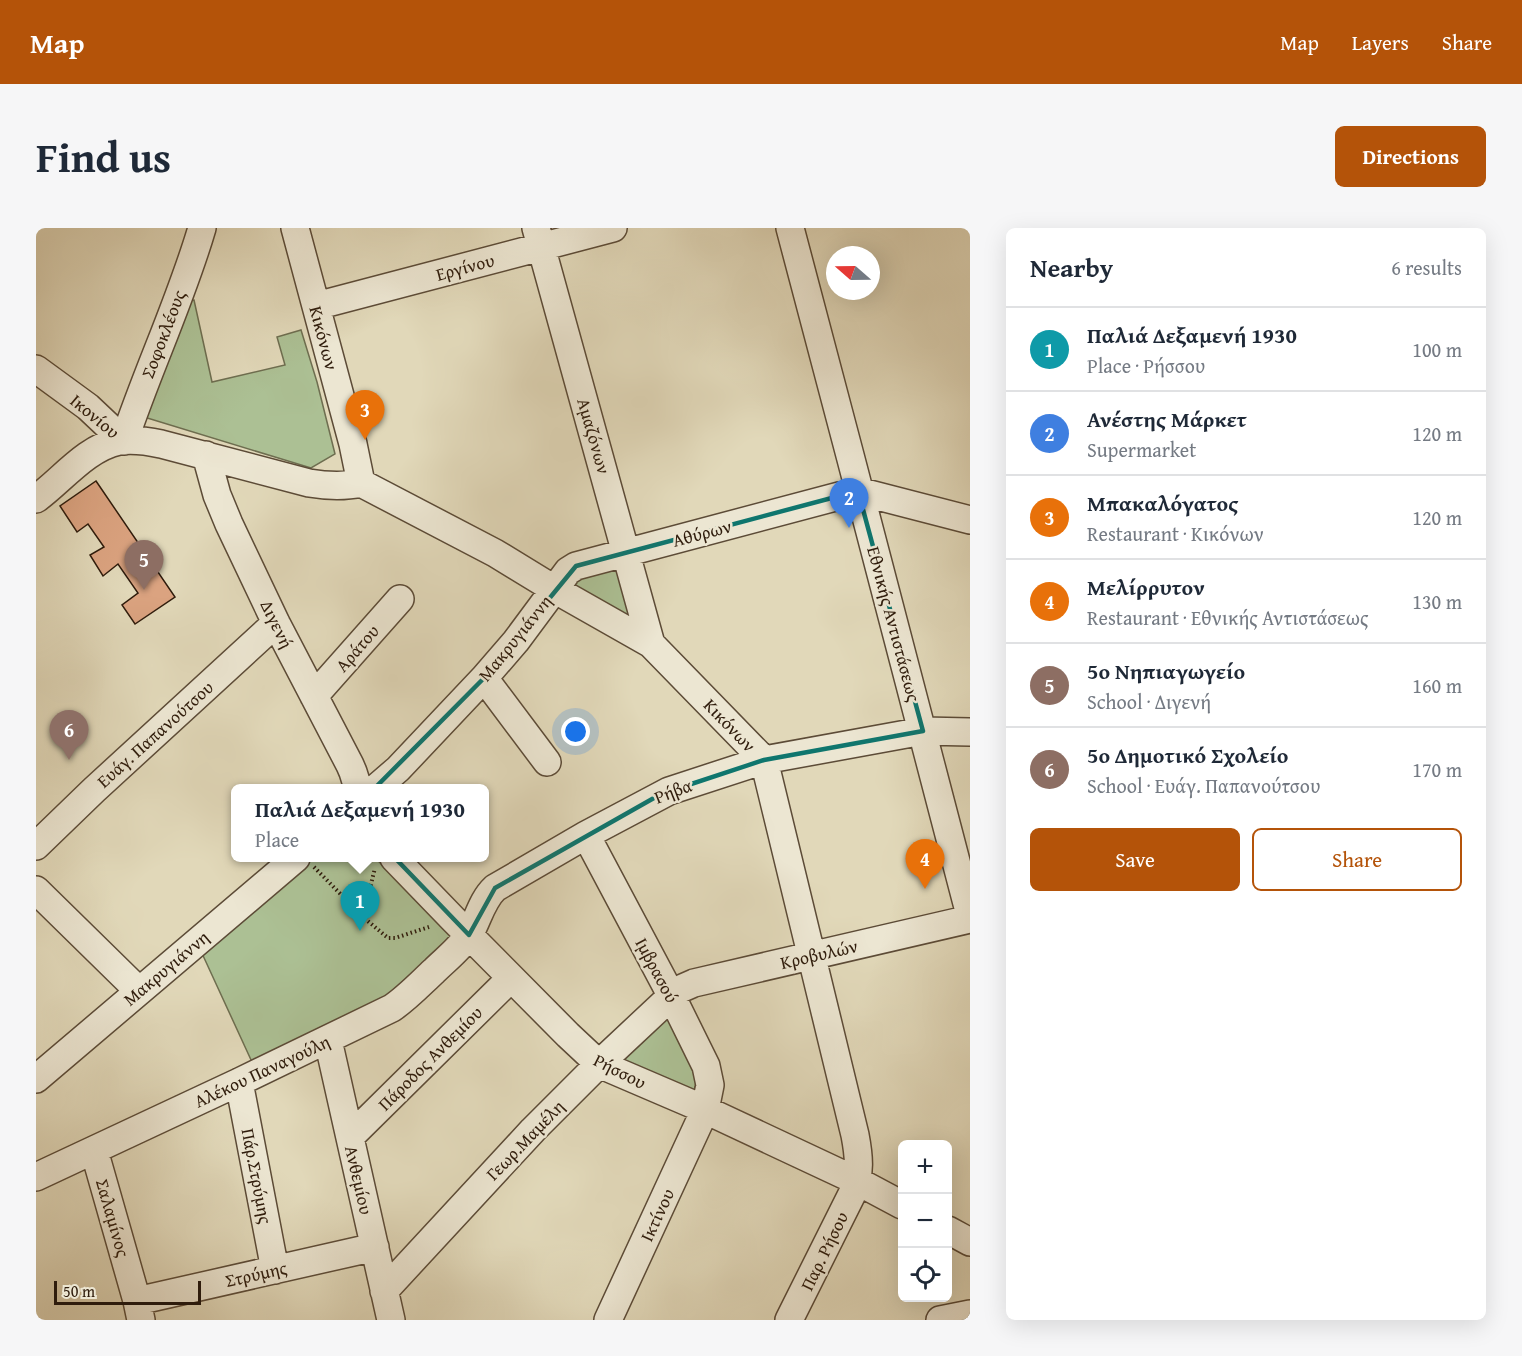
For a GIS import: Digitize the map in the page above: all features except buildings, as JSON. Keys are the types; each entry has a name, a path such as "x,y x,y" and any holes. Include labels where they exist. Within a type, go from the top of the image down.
{"street":[{"name":"Σοφοκλέους","path":"124,441 202,228"},
{"name":"Κικόνων","path":"294,228 362,483 495,554 651,645 764,760 855,1135 859,1172 857,1181"},
{"name":"Εργίνου","path":"316,306 538,237 613,228"},
{"name":"Εθνικής Αντιστάσεως","path":"790,228 970,917"},
{"name":"Αμαζόνων","path":"538,237 651,645"},
{"name":"Ικονίου","path":"36,369 88,407 124,441"},
{"path":"36,499 95,451 124,441 153,442 309,483 340,486 362,483"},
{"name":"Διγενή","path":"206,455 217,495 276,623 350,765 356,784"},
{"path":"858,491 970,520"},
{"name":"Αθύρων","path":"554,589 568,571 583,563 626,554 858,491"},
{"name":"Μακρυγιάννη","path":"381,784 484,678 554,589"},
{"name":"Αράτου","path":"314,696 400,599"},
{"name":"Ευάγ. Παπανούτσου","path":"36,846 276,623"},
{"path":"484,678 547,762"},
{"name":"Ρήβα","path":"461,927 495,888 586,835 669,791 764,760 923,731 970,732"},
{"name":"Ιμβρασού","path":"586,835 700,1053 710,1077 705,1110"},
{"name":"Μακρυγιάννη","path":"36,1079 139,991 305,862"},
{"name":"Ρήσσου","path":"384,862 461,927 599,1064 705,1110 898,1202"},
{"path":"36,890 139,991"},
{"name":"Κροβυλών","path":"671,995 694,983 970,917"},
{"name":"Αλέκου Παναγούλη","path":"36,1177 328,1040 398,1004 450,956 461,927"},
{"name":"Πάροδος Ανθεμίου","path":"350,1137 511,978"},
{"name":"Γεωρ.Μαμέλη","path":"384,1291 533,1130 671,995"},
{"name":"Ανθεμίου","path":"328,1040 391,1320"},
{"name":"Πάρ.Στρύμης","path":"239,1082 275,1270"},
{"name":"Ικτίνου","path":"608,1320 705,1110"},
{"name":"Σαλαμίνος","path":"94,1150 139,1311"},
{"name":"Παρ. Ρήσου","path":"789,1320 857,1181"},
{"path":"952,1232 970,1242"},
{"name":"Στρύμης","path":"139,1311 275,1270 375,1247"},
{"path":"939,1320 970,1314"}],"path":[{"path":"305,862 388,938 461,927"},
{"path":"363,916 384,862"}],"highlighted area":[{"path":"858,491 923,731 764,760 661,794 495,888 469,935 372,834 361,802 484,678 576,566"}],"green space":[{"path":"194,300 212,382 285,365 277,337 301,330 335,454 311,468 144,417 184,301"},
{"path":"617,565 637,620 567,586 581,573"},
{"path":"308,862 379,862 455,935 385,997 252,1062 200,949"},
{"path":"671,1018 697,1078 694,1091 621,1060 660,1019"}],"place":[{"name":"Μπακαλόγατος","path":"365,440"},
{"name":"Ανέστης Μάρκετ","path":"849,528"},
{"name":"5ο Νηπιαγωγείο","path":"144,590"},
{"name":"5ο Δημοτικό Σχολείο","path":"69,760"},
{"name":"Μελίρρυτον","path":"925,889"},
{"name":"Παλιά Δεξαμενή 1930","path":"360,931"}]}
